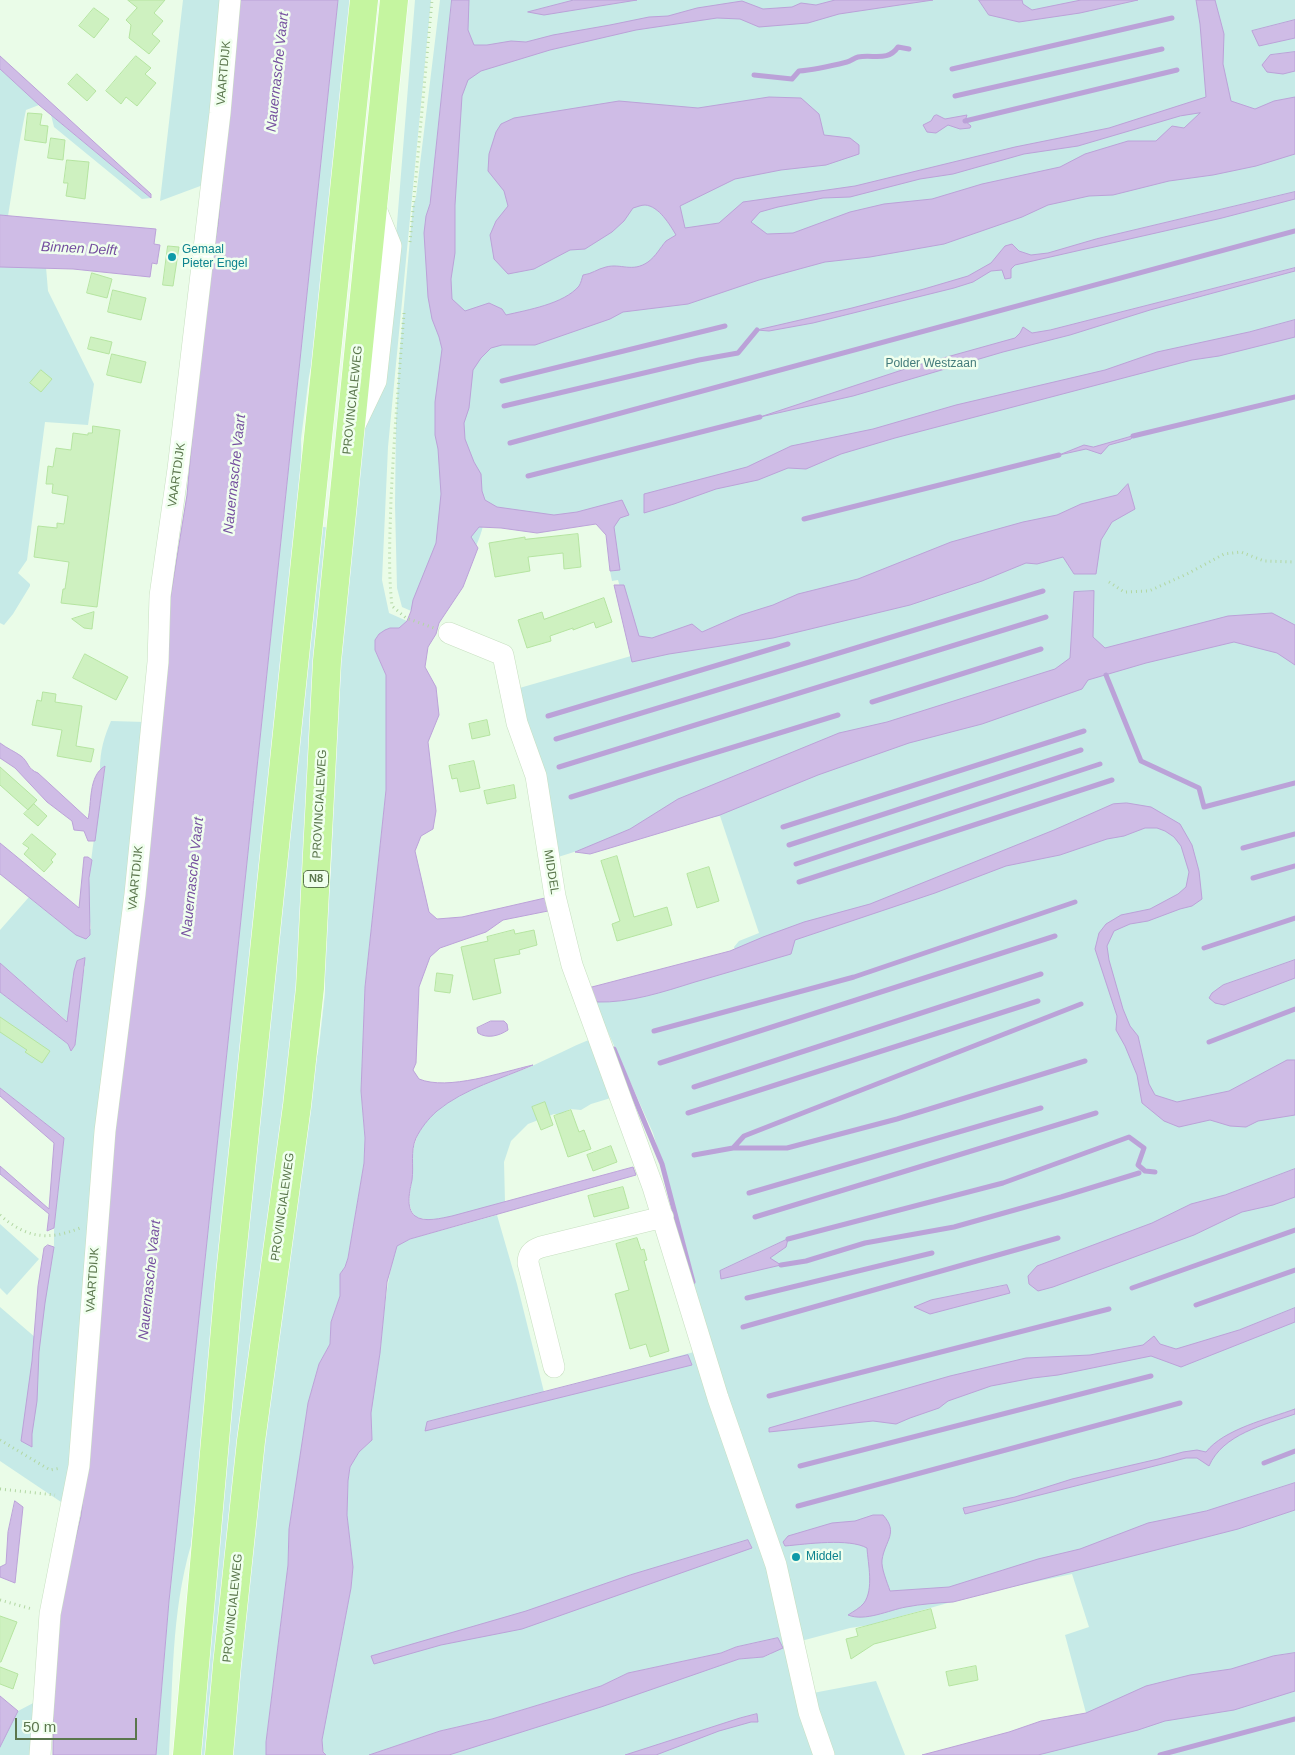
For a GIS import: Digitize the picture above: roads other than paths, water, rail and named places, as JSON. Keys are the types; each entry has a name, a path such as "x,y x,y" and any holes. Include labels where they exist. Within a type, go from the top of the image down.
{"highway":[{"path":"187,1755 229,1284 364,0"},
{"name":"PROVINCIALEWEG","path":"219,1755 251,1441 297,1106 310,988 327,661 394,0"}],"street":[{"name":"VAARTDIJK","path":"40,1755 50,1614 80,1466 105,1131 135,894 157,672 160,596 178,470 220,113 230,0"},
{"name":"MIDDEL","path":"449,633 503,654 517,723 536,776 554,896 572,965 654,1187 718,1398 776,1564 809,1712 824,1755"},
{"path":"554,1367 528,1257 532,1252 541,1247 663,1217"}],"water":[{"name":"Nauernasche Vaart","path":"239,0 338,0 169,1601 156,1755 53,1755 54,1629 81,1516 84,1490 103,1236 167,619 187,495 196,395 218,225"},
{"path":"452,0 469,0 468,30 474,45 487,45 511,41 526,42 553,35 649,17 668,16 697,8 742,1 763,9 792,7 801,3 816,5 835,0 933,0 839,14 808,23 759,27 740,19 717,18 636,30 550,50 481,71 468,80 462,96 455,205 455,253 451,279 452,299 465,311 489,303 502,309 506,315 555,302 579,286 583,275 611,266 637,267 648,262 666,241 676,235 659,212 650,206 642,205 633,208 624,221 612,232 585,249 570,250 534,269 508,274 494,259 490,235 496,221 508,206 504,191 488,171 489,154 496,132 501,124 514,118 619,101 698,108 769,97 801,98 819,114 824,135 850,138 859,145 859,154 826,165 781,170 735,179 680,206 685,228 719,223 743,202 855,186 1015,147 1109,128 1206,97 1200,24 1196,0 1215,0 1224,34 1223,64 1231,101 1255,109 1274,101 1295,97 1295,154 1256,166 1213,175 1169,181 1113,195 1089,196 1048,205 1022,217 944,244 870,257 825,262 759,280 688,304 623,312 610,319 535,345 502,345 491,348 473,370 469,408 464,423 465,439 481,474 482,491 485,500 497,507 554,515 577,512 622,500 629,515 620,518 614,527 620,570 610,571 606,535 596,524 537,533 479,527 471,537 478,548 463,587 439,623 436,634 428,647 425,667 436,687 439,715 428,742 436,811 433,829 421,836 415,851 429,912 437,919 462,917 545,898 548,911 503,920 486,932 440,948 430,957 419,987 416,1063 413,1070 419,1079 431,1082 460,1082 533,1065 459,1096 437,1111 428,1120 416,1138 413,1148 409,1204 415,1216 428,1220 438,1219 633,1167 636,1175 410,1239 397,1246 387,1282 380,1353 371,1413 372,1440 359,1452 350,1467 348,1481 347,1515 353,1567 351,1588 322,1740 323,1752 326,1755 266,1755 288,1565 289,1529 308,1403 319,1364 330,1344 331,1322 340,1296 340,1274 348,1258 364,1163 365,1138 361,1091 365,987 386,790 386,675 375,650 375,640 385,630 399,628 407,621 413,600 436,543 441,494 438,449 435,435 435,402 442,349 432,319 428,297 424,233 430,204","holes":["1200,113 1184,128 1172,126 1156,141 1128,141 1085,154 1060,167 982,184 932,199 884,204 850,212 793,233 767,234 751,222 760,212 778,207 823,198 850,197 920,179 953,174 1024,154 1078,146 1180,116"]},
{"path":"574,0 637,0 544,15 528,12"},
{"path":"979,0 1022,0 1023,4 1032,10 1081,0 1138,0 1080,13 1019,22 989,15"},
{"path":"1295,20 1295,38 1259,46 1252,31"},
{"path":"1295,52 1295,71 1283,74 1267,72 1262,65 1270,55"},
{"path":"0,56 151,194 151,198 39,105 0,69"},
{"path":"937,115 945,119 967,115 965,121 971,126 970,128 960,129 948,125 936,133 927,132 923,125"},
{"path":"1295,192 1295,199 1222,218 1015,265 1011,269 1011,278 1005,279 1002,270 991,271 973,282 954,288 813,323 769,331 757,330 852,308 968,276 991,263 1005,246 1012,244 1019,251 1031,255 1048,253 1096,239"},
{"name":"Binnen Delft","path":"0,215 156,229 154,244 160,245 157,264 152,263 150,277 73,269 0,267"},
{"path":"1295,268 1295,271 1150,310 1070,335 1003,352 853,396 760,417 911,367 1015,338 1023,327 1032,333 1050,330"},
{"path":"1295,320 1295,337 1219,356 1192,360 895,438 841,454 806,469 788,468 758,480 716,489 644,513 644,494 747,467 791,446 873,429 956,405 1105,370 1157,352"},
{"path":"1133,436 1131,439 1109,445 1101,454 1086,449 1059,455 1084,445 1093,447"},
{"path":"1128,484 1135,509 1112,522 1101,540 1096,574 1074,574 1063,557 1037,564 1026,563 982,581 910,605 773,638 669,654 632,662 614,585 624,585 639,636 652,638 692,624 702,632 798,594 858,579 951,542 1023,522 1057,515 1081,504 1117,495"},
{"path":"1094,591 1093,637 1105,648 1228,616 1272,613 1295,625 1295,665 1277,653 1234,642 1146,663 1088,680 1082,689 982,724 909,743 818,775 720,815 590,854 575,852 630,829 678,799 839,733 887,722 1055,669 1070,658 1074,592"},
{"path":"0,743 21,756 32,770 38,773 88,819 93,783 100,770 105,766 95,841 88,841 84,831 74,830 72,821 47,802 15,768 0,758"},
{"path":"1127,803 1151,807 1180,824 1192,845 1199,871 1202,899 1192,906 1148,921 1130,924 1114,931 1107,946 1109,960 1123,1009 1130,1026 1138,1036 1149,1084 1155,1095 1177,1102 1229,1091 1287,1060 1295,1060 1295,1115 1258,1121 1246,1127 1230,1126 1210,1120 1179,1127 1164,1121 1142,1103 1137,1075 1116,1030 1117,1016 1095,949 1099,933 1106,924 1121,915 1150,909 1178,894 1186,887 1189,872 1181,846 1174,837 1157,828 1145,828 1060,855 1006,866 935,893 795,940 791,954 659,993 622,1001 597,1002 588,988 730,951 804,922 870,904 1054,830 1113,804"},
{"path":"0,843 79,908 84,857 92,860 89,878 90,935 86,939 76,935 0,874"},
{"path":"85,958 75,1045 71,1051 68,1044 0,992 0,963 67,1022 74,971 77,961"},
{"path":"1295,960 1295,978 1224,1005 1215,1003 1209,998 1212,993 1223,985"},
{"path":"491,1021 504,1021 507,1024 508,1030 493,1036 485,1036 478,1033 477,1028"},
{"path":"0,1088 64,1138 54,1228 47,1231 49,1214 0,1174 0,1166 49,1209 54,1143 0,1096"},
{"path":"1295,1169 1295,1197 1273,1205 1242,1212 1194,1235 1053,1287 1038,1291 1029,1284 1028,1276 1037,1266 1152,1223 1191,1204 1225,1195"},
{"path":"788,1239 786,1247 770,1258 781,1265 721,1279 720,1271"},
{"path":"48,1245 54,1247 39,1352 37,1401 32,1447 21,1441 32,1361 38,1286 44,1248"},
{"path":"1007,1285 1010,1293 930,1314 914,1307 931,1300"},
{"path":"1295,1308 1295,1322 1181,1367 1151,1356 1058,1375 991,1386 948,1401 939,1408 896,1424 873,1421 769,1432 769,1428 950,1376 1026,1358 1090,1355 1143,1345 1154,1336 1160,1344 1176,1349 1239,1330"},
{"path":"688,1355 692,1365 425,1431 427,1422"},
{"path":"1295,1409 1295,1414 1234,1438 1215,1455 1209,1466 1197,1458 1186,1458 965,1514 963,1508 1015,1497 1072,1479 1183,1452 1197,1450 1206,1452 1214,1444 1235,1431"},
{"path":"1295,1483 1295,1510 1238,1529 953,1602 899,1608 877,1615 862,1617 848,1615 864,1603 869,1591 870,1576 867,1548 839,1542 785,1546 783,1542 788,1536 832,1523 855,1521 873,1515 883,1515 888,1521 891,1532 882,1560 884,1575 890,1591 949,1587 1038,1559 1080,1549 1148,1523 1206,1511"},
{"path":"15,1501 23,1507 15,1583 0,1577 0,1567 6,1564 8,1532"},
{"path":"748,1540 752,1548 522,1629 441,1645 374,1664 371,1656 526,1611 630,1575"},
{"path":"778,1638 783,1648 763,1657 739,1659 601,1707 449,1755 369,1755 440,1731 492,1719 601,1686 628,1673 721,1653 736,1647"},
{"path":"1295,1653 1295,1691 1234,1710 1165,1721 1138,1730 1038,1755 922,1755 1009,1732 1041,1721 1086,1713 1146,1686 1190,1675 1231,1669 1273,1656"},
{"path":"0,1696 18,1711 0,1747"},
{"path":"757,1714 758,1722 751,1722 719,1731 656,1755 625,1755 740,1718"}],"waterway":[{"path":"952,69 1172,18"},
{"path":"754,75 792,79 799,71 848,62 858,57 885,56 894,52 898,47 909,49"},
{"path":"955,96 1162,49"},
{"path":"965,121 1177,70"},
{"path":"510,443 1295,231"},
{"path":"502,381 725,326"},
{"path":"504,406 699,360 738,353 757,330"},
{"path":"1133,436 1295,397"},
{"path":"528,476 760,417"},
{"path":"804,519 1059,455"},
{"path":"556,739 1043,591"},
{"path":"559,767 1046,617"},
{"path":"548,716 788,644"},
{"path":"872,702 1041,649"},
{"path":"1106,675 1141,761 1199,788 1204,807 1295,783"},
{"path":"571,797 838,715"},
{"path":"783,827 1084,731"},
{"path":"789,845 1081,750"},
{"path":"796,864 1100,764"},
{"path":"799,882 1112,780"},
{"path":"1243,848 1295,834"},
{"path":"1253,878 1295,866"},
{"path":"654,1031 854,977 1075,902"},
{"path":"1204,948 1295,918"},
{"path":"660,1063 1055,936"},
{"path":"694,1087 1041,974"},
{"path":"688,1113 1038,1001"},
{"path":"1081,1004 744,1136 733,1148 787,1148 897,1119 1085,1061"},
{"path":"1209,1042 1295,1009"},
{"path":"614,1049 662,1164 693,1282"},
{"path":"749,1193 1041,1108"},
{"path":"755,1217 1096,1113"},
{"path":"788,1239 1003,1183 1129,1137 1144,1148 1138,1165 1145,1171 1155,1172"},
{"path":"694,1155 733,1148"},
{"path":"781,1265 806,1261 865,1243 954,1227 1139,1173"},
{"path":"1132,1288 1295,1230"},
{"path":"743,1327 1058,1238"},
{"path":"747,1298 932,1253"},
{"path":"1196,1305 1295,1270"},
{"path":"769,1396 1109,1309"},
{"path":"800,1466 1151,1376"},
{"path":"798,1506 1180,1403"},
{"path":"1264,1463 1295,1451"},
{"path":"1160,1755 1295,1719"}],"place":[{"name":"Gemaal Pieter Engel","path":"172,257"},
{"name":"Middel","path":"796,1557"}],"park label":[{"name":"Polder Westzaan","path":"931,364"}]}
